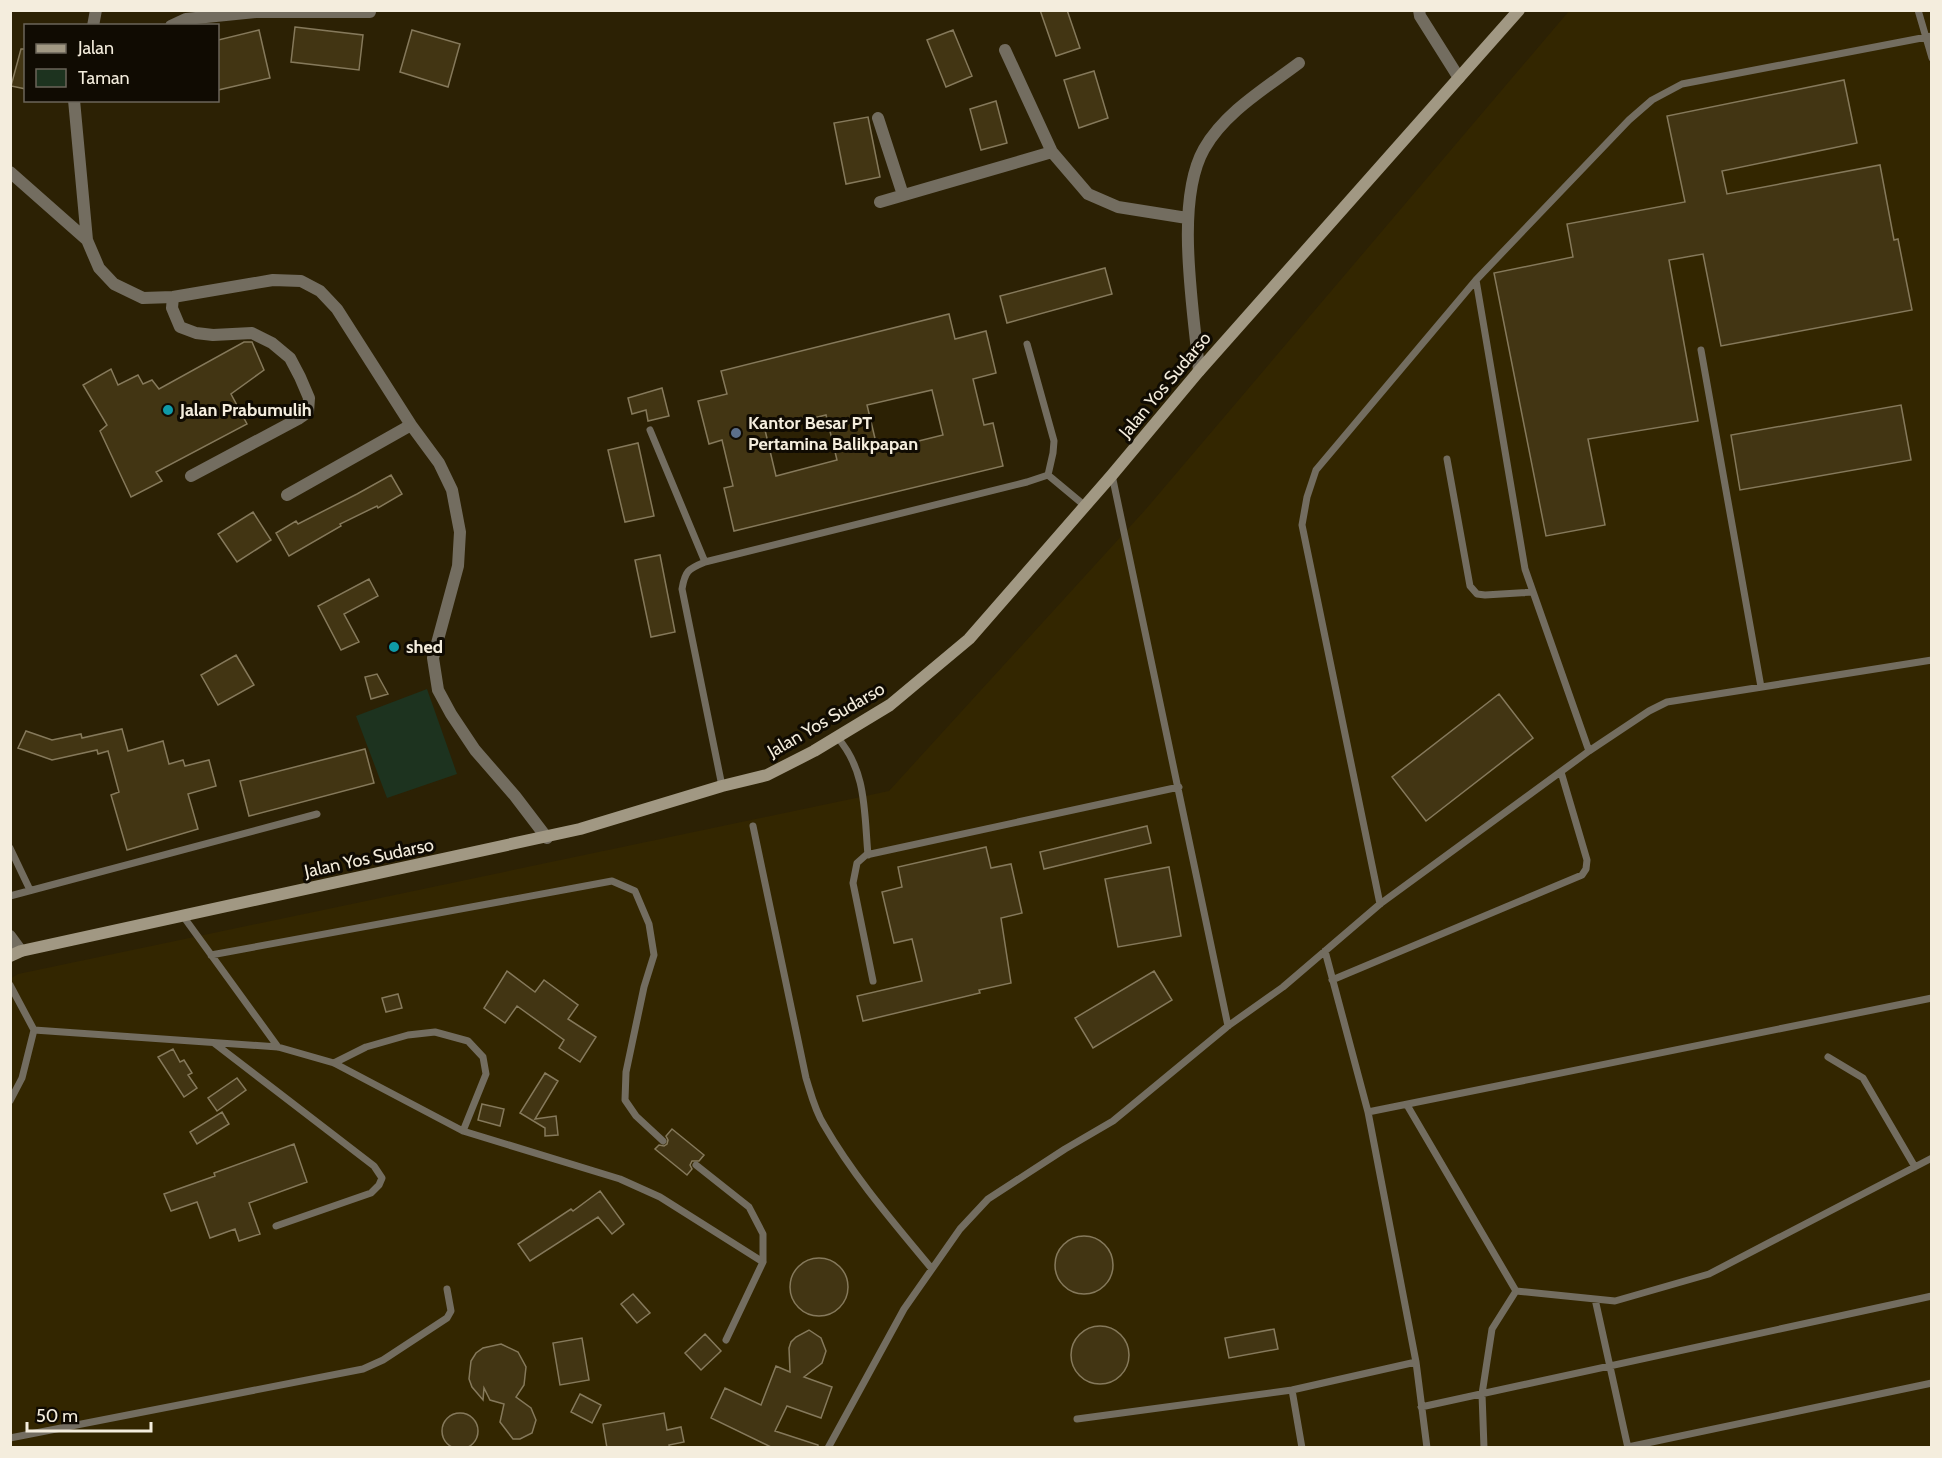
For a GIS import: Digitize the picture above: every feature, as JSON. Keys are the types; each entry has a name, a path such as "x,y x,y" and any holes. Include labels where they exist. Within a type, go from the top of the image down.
{"main road":[{"name":"Jalan Yos Sudarso","path":"16,953 547,838 722,786 767,775 890,705 969,639 1199,371 1519,10"}],"street":[{"path":"182,15 256,12 370,12"},
{"path":"1416,12 1459,78"},
{"path":"1005,50 1052,152 1088,194 1118,207 1187,218"},
{"path":"1199,371 1187,218 1193,179 1204,149 1222,126 1249,99 1299,63"},
{"path":"74,102 87,240 99,268 114,284 143,298 173,297 273,280 302,281 320,291 337,309 411,425 439,463 452,490 460,532 458,566 434,658 438,690 475,750 515,796 547,838"},
{"path":"878,118 903,195"},
{"path":"880,202 1052,152"},
{"path":"10,172 87,240"},
{"path":"173,297 172,308 180,327 205,334 252,333 272,343 290,358 309,398 308,412 298,419 191,476"},
{"path":"287,495 411,425"},
{"path":"10,936 16,953"}],"lane":[{"path":"1918,10 1929,36 1932,58"},
{"path":"1380,904 1302,525 1307,497 1316,470 1476,280 1629,120 1652,100 1682,84 1929,36"},
{"path":"1476,280 1525,569 1589,751"},
{"path":"1027,344 1054,441 1048,475"},
{"path":"1701,350 1761,687"},
{"path":"650,430 705,562"},
{"path":"1447,459 1470,586 1477,594 1485,595 1533,592"},
{"path":"1048,475 1084,506"},
{"path":"722,786 682,589 684,577 689,569 705,562 1028,482 1048,475"},
{"path":"1112,475 1228,1026"},
{"path":"828,1448 904,1309 960,1229 988,1199 1113,1121 1228,1026 1283,987 1380,904 1589,751 1649,711 1667,702 1932,660"},
{"path":"837,737 852,756 858,774 868,855"},
{"path":"1332,980 1582,875 1586,869 1587,860 1561,772"},
{"path":"873,981 853,883 857,863 868,855 1179,788"},
{"path":"10,897 317,813"},
{"path":"753,826 806,1078 816,1110 880,1205 932,1269"},
{"path":"10,848 30,890"},
{"path":"211,955 612,880 635,891 649,924 654,955 644,987 626,1072 626,1100 636,1116 663,1141"},
{"path":"183,916 278,1047"},
{"path":"1325,951 1368,1113 1416,1362 1427,1448"},
{"path":"10,985 34,1030 22,1078 10,1101"},
{"path":"1368,1113 1932,998"},
{"path":"34,1030 278,1047 334,1063 463,1131 620,1179 660,1197 763,1262"},
{"path":"334,1063 366,1047 408,1035 435,1032 468,1041 483,1057 486,1074 463,1131"},
{"path":"213,1043 374,1166 382,1178 379,1185 370,1193 276,1226"},
{"path":"1828,1058 1863,1078 1915,1167"},
{"path":"1407,1105 1516,1291"},
{"path":"1516,1291 1615,1301 1709,1274 1932,1158"},
{"path":"696,1165 749,1207 763,1234 763,1262 726,1340"},
{"path":"10,1438 363,1369 382,1360 447,1318 451,1311 447,1289"},
{"path":"1484,1448 1482,1394 1492,1329 1516,1291"},
{"path":"1421,1407 1932,1296"},
{"path":"1595,1299 1628,1447 1932,1383"},
{"path":"1077,1419 1292,1390 1416,1362"},
{"path":"1292,1390 1302,1448"}],"shaded area":[{"path":"1569,11 1931,11 1931,1447 11,1447 10,979 18,974 889,791 1146,509"}],"green space":[{"path":"427,689 457,774 387,798 356,716"}],"building":[{"path":"1040,10 1067,10 1080,48 1056,56"},
{"path":"295,27 363,35 359,70 291,62"},
{"path":"259,30 270,78 219,90 219,40"},
{"path":"412,30 460,44 448,87 400,72"},
{"path":"953,30 972,76 946,87 927,40"},
{"path":"21,49 24,49 24,89 11,86"},
{"path":"1094,71 1108,118 1079,128 1064,80"},
{"path":"1844,80 1857,143 1722,171 1727,194 1880,165 1894,240 1898,239 1912,310 1721,346 1703,254 1669,260 1698,421 1588,439 1605,525 1546,536 1494,273 1573,257 1567,224 1685,202 1667,116"},
{"path":"996,101 1007,143 981,150 970,109"},
{"path":"868,117 880,177 846,184 834,123"},
{"path":"1105,268 1112,294 1007,323 1000,296"},
{"name":"Kantor Besar PT Pertamina Balikpapan","path":"949,314 955,339 986,331 996,373 973,379 984,425 993,423 1003,466 734,531 724,488 733,486 722,440 709,444 698,401 727,394 721,371","holes":["932,390 943,435 878,451 867,405","826,415 837,460 776,476 765,430"]},
{"name":"Jalan Prabumulih","path":"244,342 252,342 264,370 231,394 247,424 156,472 162,481 131,497 100,431 107,425 83,385 111,369 118,385 138,375 143,384 152,380 159,389"},
{"path":"662,388 669,416 648,421 646,410 632,414 628,398"},
{"path":"1901,405 1911,460 1740,490 1731,435"},
{"path":"638,443 654,516 625,522 608,450"},
{"path":"391,475 402,494 378,508 377,506 340,524 341,526 289,556 276,533 296,521 298,524"},
{"path":"253,512 271,540 237,562 218,534"},
{"path":"660,555 675,632 651,637 635,560"},
{"path":"369,579 378,596 344,614 359,642 341,650 318,606"},
{"path":"236,655 254,685 218,705 201,675"},
{"path":"377,674 388,694 371,699 365,677"},
{"path":"1499,694 1533,738 1426,821 1392,777"},
{"path":"122,729 128,751 163,741 169,764 183,760 185,766 209,760 216,786 188,794 198,829 127,850 111,795 119,792 108,751 98,754 97,750 52,760 18,748 26,731 52,740 81,734 82,738"},
{"path":"365,749 374,783 249,816 240,781"},
{"path":"1147,826 1151,843 1044,869 1040,852"},
{"path":"986,847 991,868 1011,864 1022,913 1001,918 1011,983 979,990 980,993 863,1021 857,996 922,981 912,939 894,943 882,892 902,887 898,867"},
{"path":"1169,867 1181,936 1118,947 1105,879"},
{"path":"507,971 535,992 544,980 578,1005 568,1019 596,1037 580,1062 559,1048 564,1040 517,1006 505,1023 484,1008"},
{"path":"1154,971 1172,1000 1093,1048 1075,1018"},
{"path":"398,994 402,1008 386,1012 382,998"},
{"path":"173,1049 180,1062 184,1060 192,1073 188,1075 197,1088 184,1097 158,1057"},
{"path":"545,1073 558,1081 535,1119 556,1116 558,1135 545,1136 545,1128 520,1113"},
{"path":"237,1078 246,1090 217,1111 208,1098"},
{"path":"482,1104 504,1109 500,1126 478,1120"},
{"path":"222,1112 229,1124 197,1144 190,1132"},
{"path":"672,1129 704,1155 699,1161 692,1161 690,1165 692,1169 687,1175 655,1149 659,1145 667,1144 666,1136"},
{"path":"294,1144 307,1182 249,1203 260,1234 239,1241 235,1229 210,1238 197,1202 171,1211 164,1194"},
{"path":"600,1191 624,1224 612,1234 598,1217 530,1261 518,1244 571,1209 573,1211"},
{"path":"1084,1236 1095,1238 1108,1249 1113,1265 1111,1276 1100,1289 1084,1294 1073,1292 1060,1281 1055,1265 1057,1254 1068,1241"},
{"path":"819,1258 830,1260 843,1271 848,1287 846,1298 835,1311 819,1316 808,1314 795,1303 790,1287 792,1276 803,1263"},
{"path":"633,1294 650,1313 637,1323 621,1304"},
{"path":"1100,1326 1111,1328 1124,1339 1129,1355 1127,1366 1116,1379 1100,1384 1089,1382 1076,1371 1071,1355 1073,1344 1084,1331"},
{"path":"1274,1329 1278,1349 1229,1358 1225,1338"},
{"path":"809,1330 821,1338 826,1351 822,1363 804,1377 832,1387 821,1418 787,1406 775,1431 818,1445 818,1448 773,1448 711,1418 725,1388 761,1405 776,1366 790,1372 791,1342"},
{"path":"705,1334 721,1351 701,1370 685,1353"},
{"path":"582,1338 589,1380 560,1385 553,1343"},
{"path":"501,1344 518,1352 526,1367 524,1385 516,1397 531,1408 536,1420 532,1433 520,1439 513,1439 500,1422 504,1404 490,1400 484,1388 483,1400 472,1387 469,1379 471,1361 476,1353 483,1348"},
{"path":"580,1394 601,1405 592,1423 571,1412"},
{"path":"460,1413 473,1418 478,1431 473,1444 460,1449 447,1444 442,1431 447,1418"},
{"path":"664,1413 667,1430 681,1427 684,1442 669,1445 670,1448 607,1448 603,1424"}],"place":[{"name":"Jalan Prabumulih","path":"168,410"},
{"name":"Kantor Besar PT Pertamina Balikpapan","path":"736,433"},
{"name":"shed","path":"394,647"}]}
